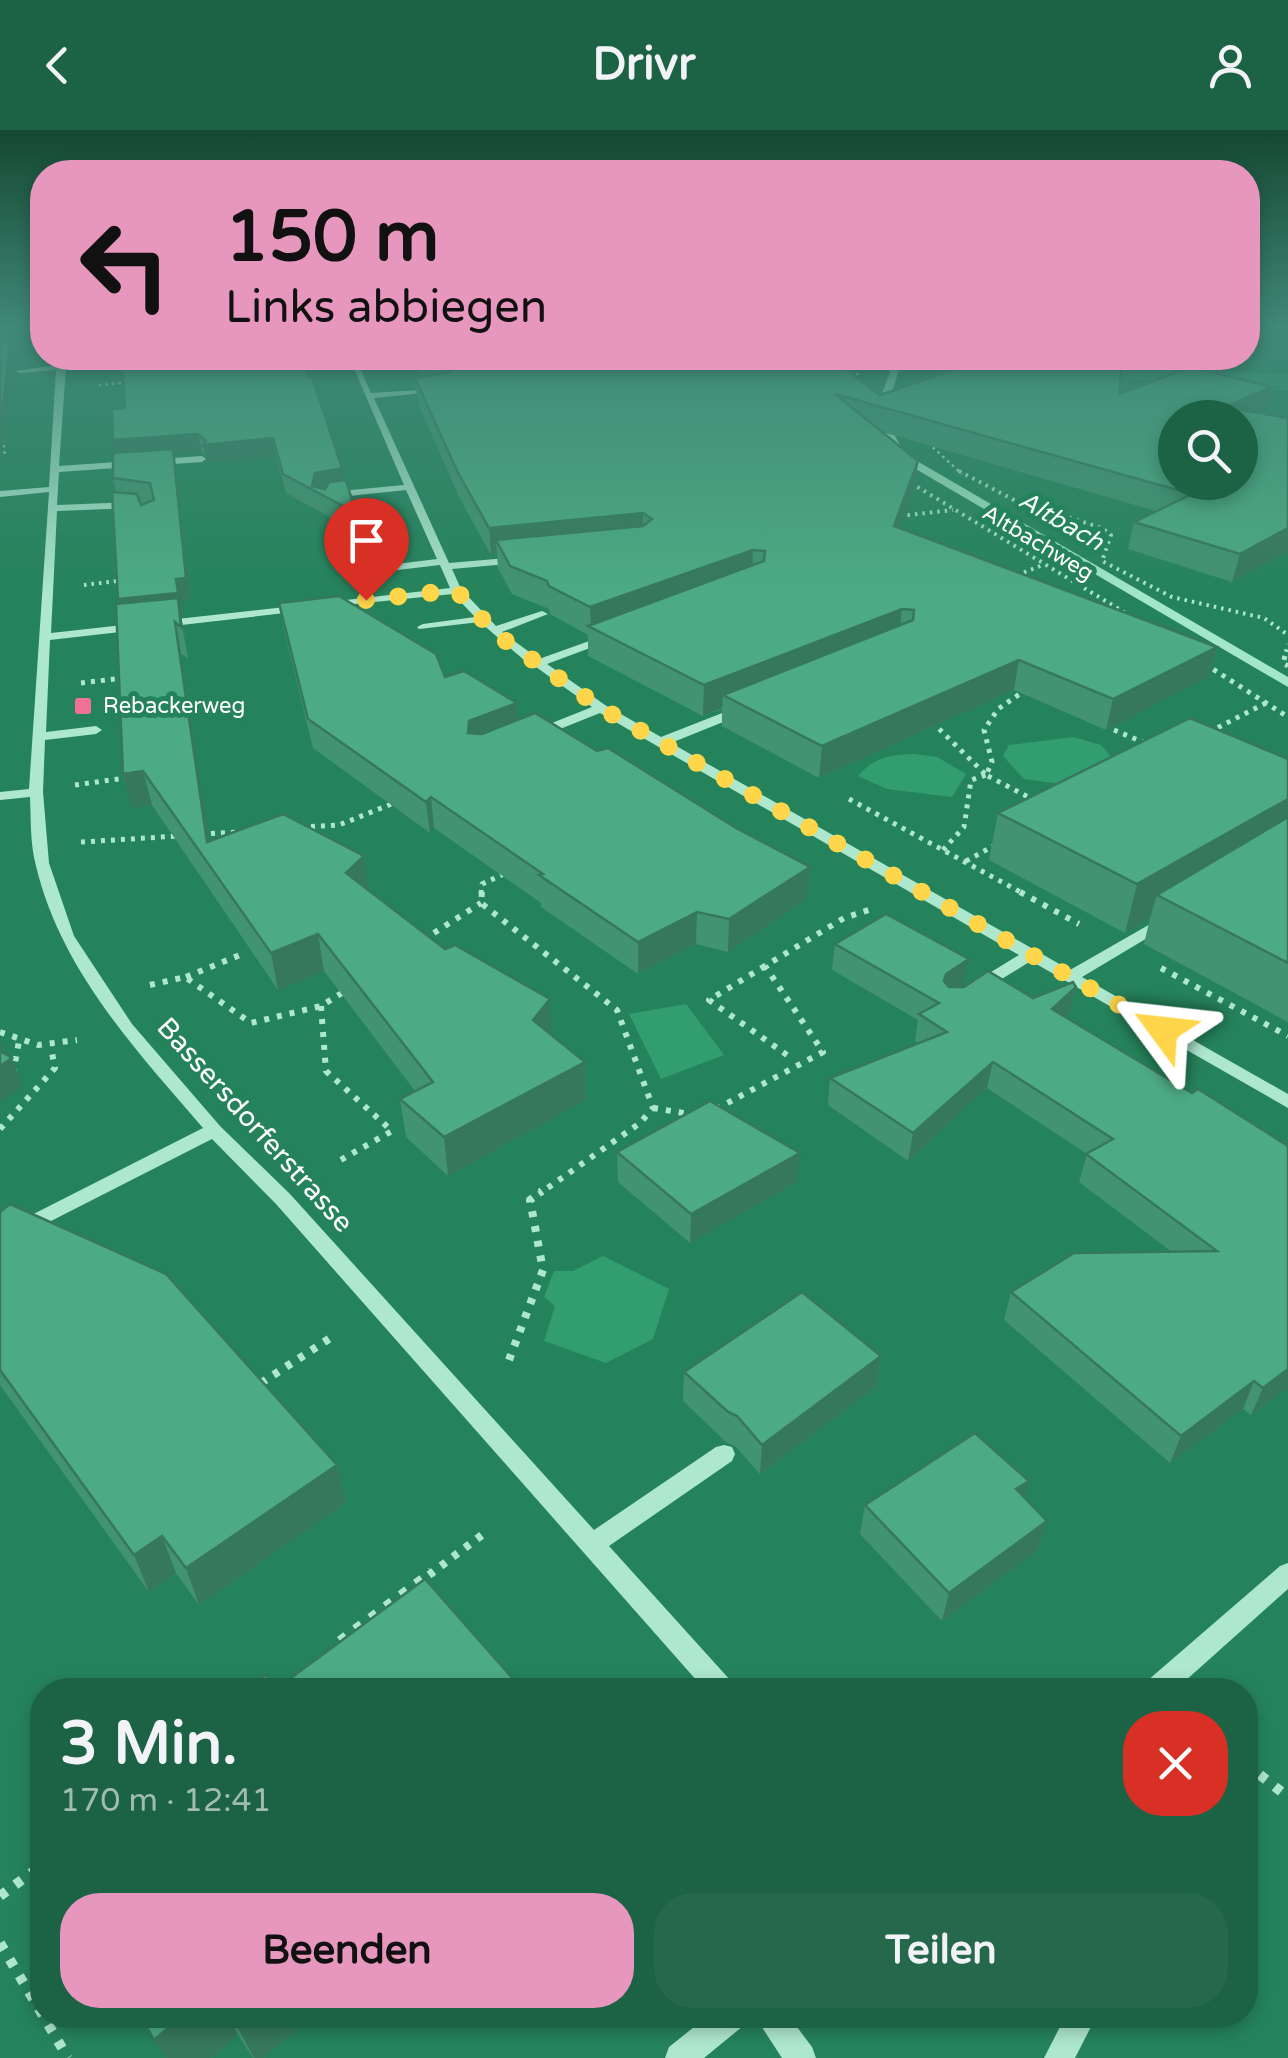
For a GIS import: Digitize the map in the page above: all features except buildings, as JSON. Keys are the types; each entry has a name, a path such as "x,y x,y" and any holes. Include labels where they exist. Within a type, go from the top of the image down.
{"street":[{"name":"Bassersdorferstrasse","path":"58,417 36,792 42,864 66,936 126,1028 214,1130 283,1198 711,1678"},
{"path":"378,417 456,590 494,631 535,664 601,708 1288,1102"},
{"path":"56,465 182,447"},
{"path":"56,465 202,459"},
{"path":"323,503 325,495 409,488"},
{"path":"0,494 55,490"},
{"path":"54,508 125,504 150,508"},
{"path":"346,566 372,570 524,559"},
{"path":"46,638 456,590"},
{"path":"155,605 156,625"},
{"path":"494,631 542,614"},
{"path":"423,627 481,618"},
{"path":"535,664 621,633"},
{"path":"660,742 761,702"},
{"path":"528,737 601,708"},
{"path":"40,737 96,730"},
{"path":"0,796 36,792"},
{"path":"1070,977 1186,908"},
{"path":"966,994 1030,954"},
{"path":"0,1240 214,1130"},
{"path":"593,1544 724,1454"},
{"path":"1170,1678 1288,1574"},
{"path":"680,2058 716,2028"},
{"path":"779,2028 801,2058"},
{"path":"1061,2057 1076,2028"}],"path":[{"path":"2,430 4,456"},
{"path":"924,438 972,479 1028,505 1094,521 1111,535 1102,561 1172,597 1264,618 1288,635"},
{"name":"Altbachweg","path":"911,482 1138,621"},
{"path":"900,516 954,510"},
{"path":"1009,578 1042,565"},
{"path":"88,584 117,582"},
{"path":"1288,644 1283,662 1288,666"},
{"path":"1202,662 1288,717"},
{"path":"75,683 123,678"},
{"path":"1008,684 1024,691"},
{"path":"944,850 958,840 967,821 971,780 986,775 992,762 984,730 998,709 1036,685"},
{"path":"1202,736 1266,703"},
{"path":"932,722 986,775 1043,804"},
{"path":"1114,730 1156,747"},
{"path":"74,785 126,778"},
{"path":"842,796 1288,1036"},
{"path":"299,828 339,825 394,803"},
{"path":"199,834 239,832"},
{"path":"80,842 179,836"},
{"path":"965,862 1011,837"},
{"path":"480,903 482,884 515,868"},
{"path":"417,944 480,903"},
{"path":"480,903 617,1010 652,1108"},
{"path":"787,1055 709,1000 844,918 882,904"},
{"path":"150,985 185,978 240,955"},
{"path":"652,1108 702,1116 824,1052 765,966"},
{"path":"185,978 252,1023 321,1006 353,985"},
{"path":"321,1006 326,1071 392,1131 337,1162"},
{"path":"0,1032 51,1048 76,1040"},
{"path":"10,1076 19,1041"},
{"path":"0,1129 54,1068 51,1048"},
{"path":"509,1360 543,1270 530,1200 640,1123 652,1108"},
{"path":"261,1383 332,1337"},
{"path":"323,1654 482,1535"},
{"path":"1258,1773 1288,1796"},
{"path":"0,1896 30,1873"},
{"path":"0,1943 30,1994"},
{"path":"50,2028 68,2058"}],"green space":[{"path":"1073,737 1101,745 1113,759 1068,785 1024,779 1003,756 1009,745"},
{"path":"914,754 937,757 966,774 952,797 887,789 858,776 883,758"},
{"path":"686,1004 724,1055 661,1079 629,1014"},
{"path":"603,1256 669,1289 653,1339 606,1363 544,1341 555,1306 544,1297 554,1271 573,1271"}],"waterway":[{"name":"Altbach","path":"880,417 901,456 1288,683"}],"place":[{"name":"Rebackerweg","path":"83,706"}],"route":[{"path":"366,600 456,590 496,634 601,708 1163,1030"}]}
